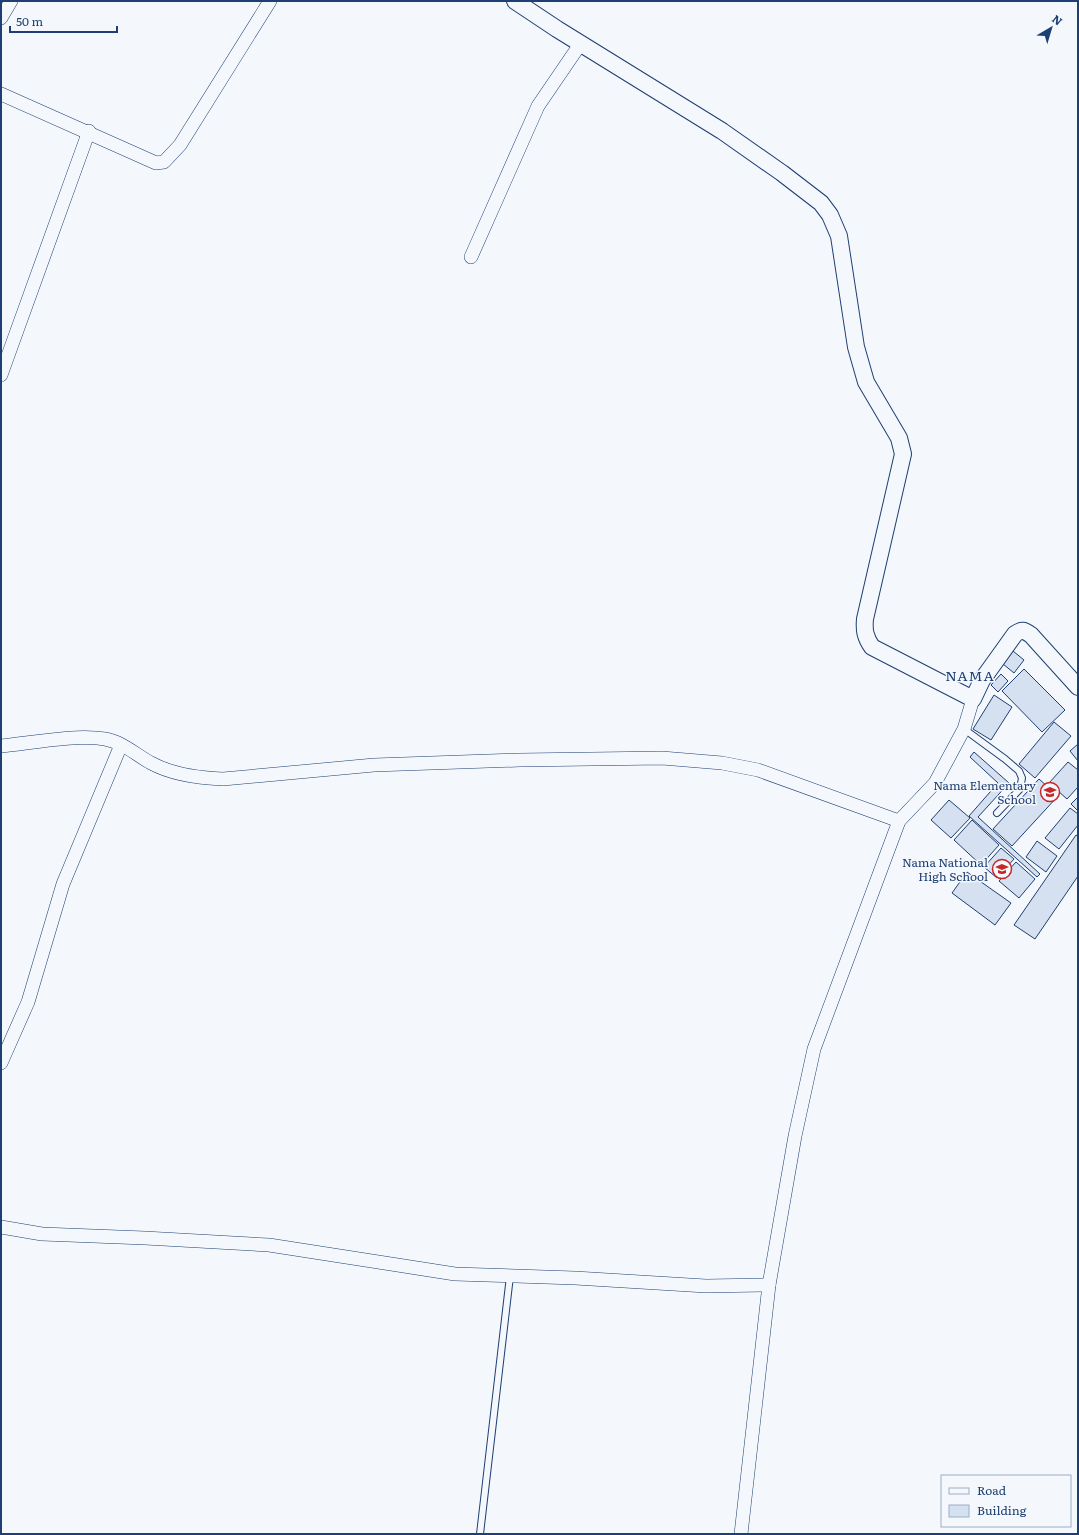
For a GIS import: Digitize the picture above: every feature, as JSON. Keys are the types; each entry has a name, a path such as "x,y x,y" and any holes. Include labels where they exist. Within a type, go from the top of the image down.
{"street":[{"path":"1,18 11,1"},
{"path":"1,94 89,131 160,164 168,160 180,145 270,1"},
{"path":"515,1 722,131 821,203 830,215 839,236 856,346 866,382 899,438 903,454 865,619 864,630 866,639 872,647 883,654 973,699"},
{"path":"471,257 538,106 581,43"},
{"path":"1,375 89,131"},
{"path":"741,1534 768,1285 796,1129 814,1049 899,821 935,783 964,729 973,699 982,680 1015,634 1020,630 1025,630 1031,635 1078,687"},
{"path":"1,746 96,738 106,739 121,744 152,764 172,771 199,778 223,779 374,765 514,760 662,758 722,763 758,770 899,821"},
{"path":"1,1063 28,1002 63,884 121,744"},
{"path":"1,1227 42,1234 269,1245 455,1274 575,1278 706,1286 768,1285"}],"lane":[{"path":"964,729 1020,771 1022,778 1020,789 997,813"},
{"path":"480,1534 510,1276"}],"building":[{"path":"1013,651 1024,660 1014,673 1003,664"},
{"path":"1024,669 1065,710 1042,732 1002,691"},
{"path":"1001,674 1008,681 998,692 991,685"},
{"path":"994,695 1012,707 991,740 973,729"},
{"path":"1054,722 1071,736 1035,778 1019,764"},
{"path":"1078,744 1078,761 1070,751"},
{"path":"974,752 1009,783 978,817 1040,874 1037,877 969,816 998,783 970,757"},
{"path":"1068,762 1078,770 1078,787 1067,799 1049,783"},
{"path":"1039,779 1058,796 1012,846 993,829"},
{"path":"1078,797 1078,811 1071,804"},
{"path":"949,800 970,818 951,838 931,820"},
{"path":"1070,808 1078,814 1078,825 1059,849 1045,838"},
{"path":"972,820 999,845 981,865 954,840"},
{"path":"1076,835 1078,836 1078,876 1035,939 1014,925"},
{"path":"1037,841 1057,856 1046,872 1026,857"},
{"path":"1001,848 1014,859 997,878 984,867"},
{"path":"1016,862 1035,879 1019,898 999,881"},
{"path":"967,872 1011,903 995,925 952,893"}],"place":[{"name":"Nama Elementary School","path":"1050,792"},
{"name":"Nama National High School","path":"1002,869"}],"district":[{"name":"NAMA","path":"970,675"}]}
